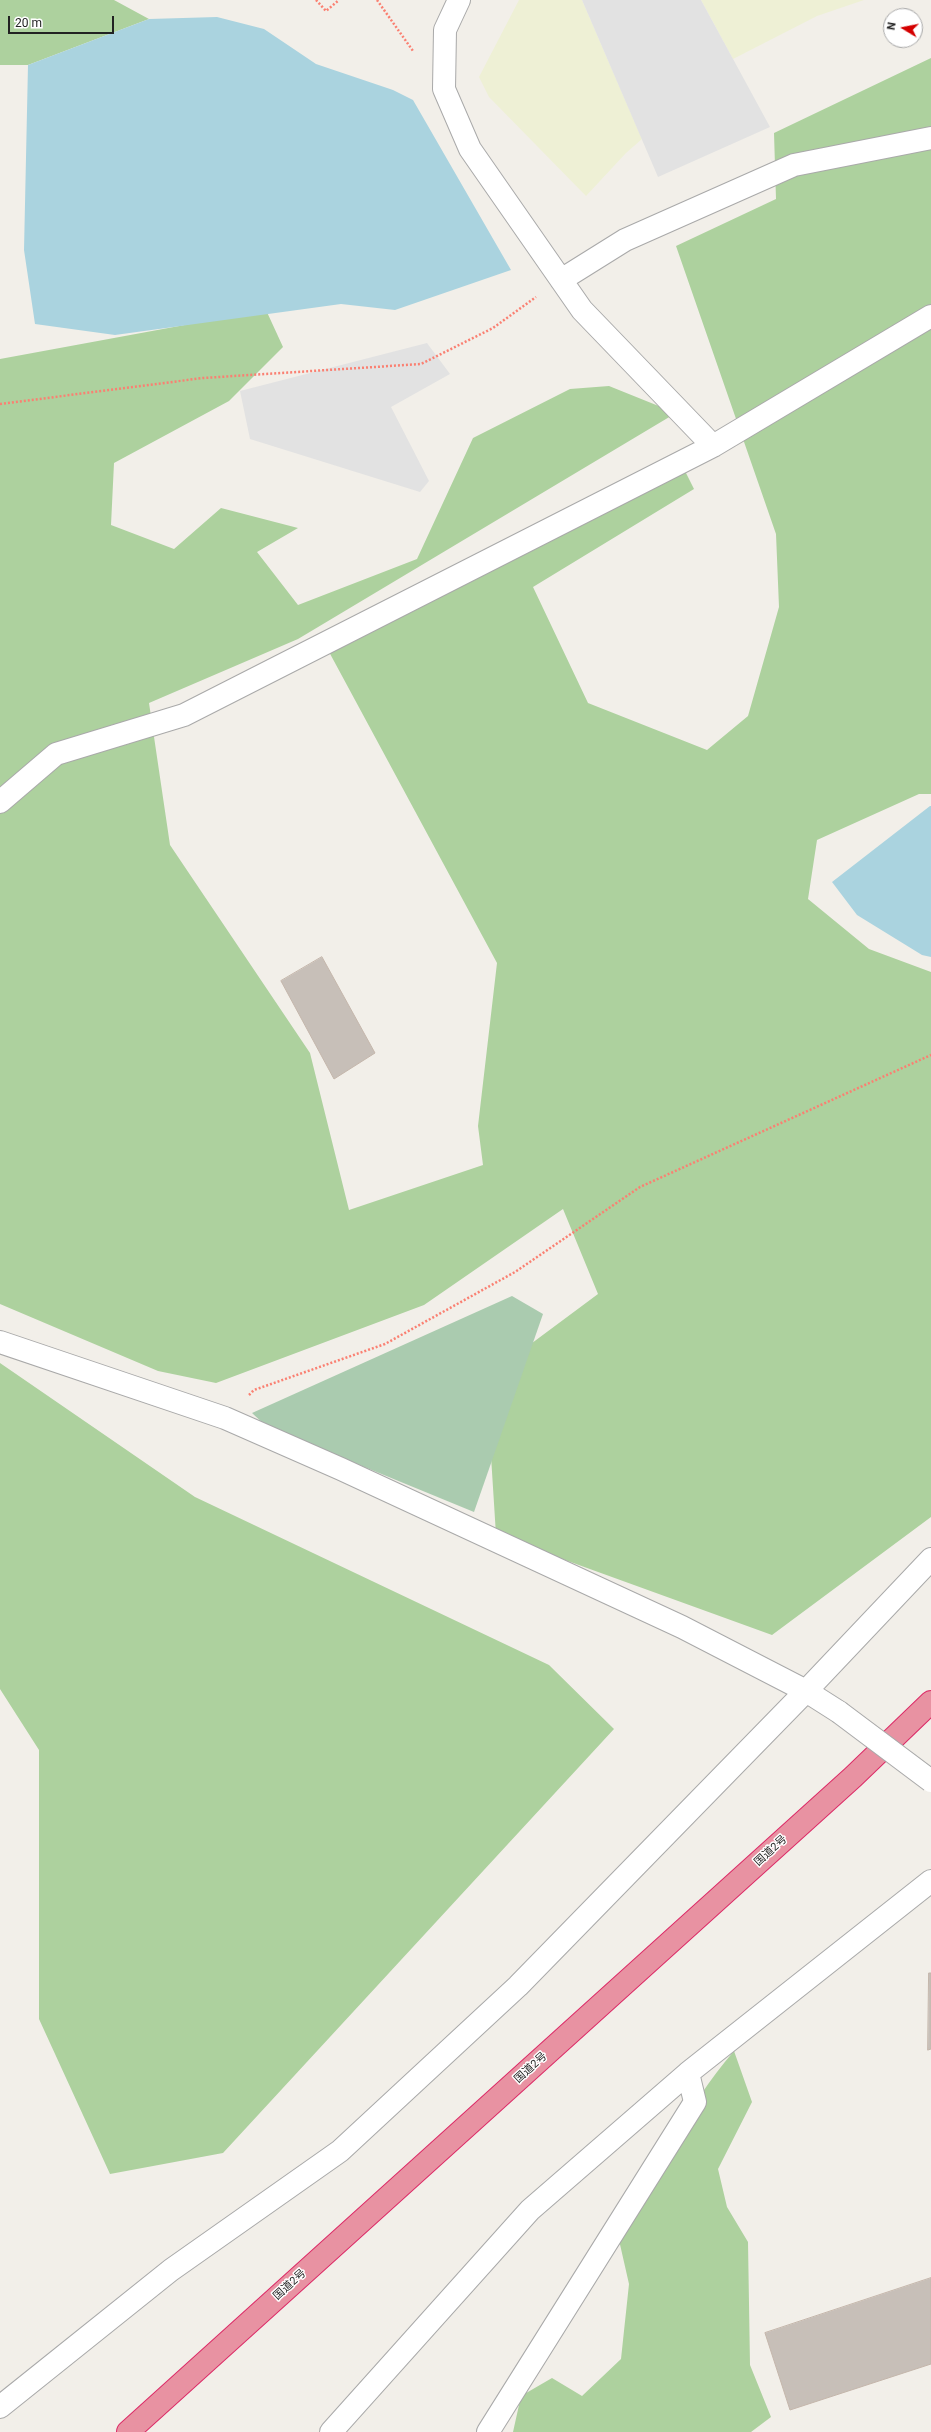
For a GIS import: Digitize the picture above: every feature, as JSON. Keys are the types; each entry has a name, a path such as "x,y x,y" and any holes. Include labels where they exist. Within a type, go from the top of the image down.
{"highway":[{"name":"国道2号","path":"128,2432 853,1777 931,1702"}],"street":[{"path":"459,0 445,30 444,89 470,149 582,310 713,446"},
{"path":"561,280 625,240 794,166 931,138"},
{"path":"0,802 56,754 184,715 713,446 931,316"},
{"path":"0,1342 226,1418 341,1469 675,1624 806,1691 839,1712 931,1780"},
{"path":"0,2407 171,2270 340,2151 518,1986 806,1691 931,1559"},
{"path":"331,2432 530,2210 688,2073 931,1881"},
{"path":"488,2432 695,2102 688,2073"}],"path":[{"path":"316,0 326,11 339,0"},
{"path":"377,0 427,70 444,89"},
{"path":"0,404 204,378 421,364 493,328 561,280"},
{"path":"226,1418 254,1390 385,1344 502,1279 640,1187 931,1055"}],"green space":[{"path":"0,0 114,0 149,19 28,65 0,65"},
{"path":"519,0 582,0 642,139 626,153 586,196 489,97 479,77"},
{"path":"701,0 864,0 817,16 733,59"},
{"path":"931,58 931,794 919,794 817,840 808,899 869,949 931,972 931,1517 772,1635 496,1535 491,1456 524,1349 598,1294 563,1209 424,1305 216,1383 158,1371 0,1304 0,359 266,310 283,347 229,401 114,463 111,525 174,549 221,508 298,528 257,552 298,605 417,559 473,438 570,389 609,386 676,413 298,639 149,703 170,845 310,1053 349,1210 483,1165 478,1126 497,963 328,650 685,471 694,489 533,587 588,703 707,750 748,716 779,607 776,534 676,246 776,199 774,133"},
{"path":"512,1296 543,1314 474,1512 267,1427 252,1413"},
{"path":"0,1363 195,1497 549,1665 614,1729 223,2153 110,2174 39,2019 39,1750 0,1689"},
{"path":"734,2051 752,2102 718,2169 727,2207 748,2242 750,2365 771,2417 751,2432 513,2432 521,2396 552,2378 582,2396 621,2359 629,2284 619,2240 671,2142 700,2095"}],"shaded area":[{"path":"582,0 701,0 770,127 658,177"},
{"path":"427,343 450,374 391,407 429,481 420,492 250,439 240,391"}],"water":[{"path":"217,17 264,29 316,64 393,90 413,100 511,270 395,310 341,304 115,335 35,324 24,250 28,65 149,19"},
{"path":"930,806 931,957 922,955 857,915 832,882"}],"building":[{"path":"322,957 375,1053 334,1079 281,981"},
{"path":"929,1973 931,1973 931,2049 928,2050"},
{"path":"931,2278 931,2364 790,2410 765,2333"}]}
